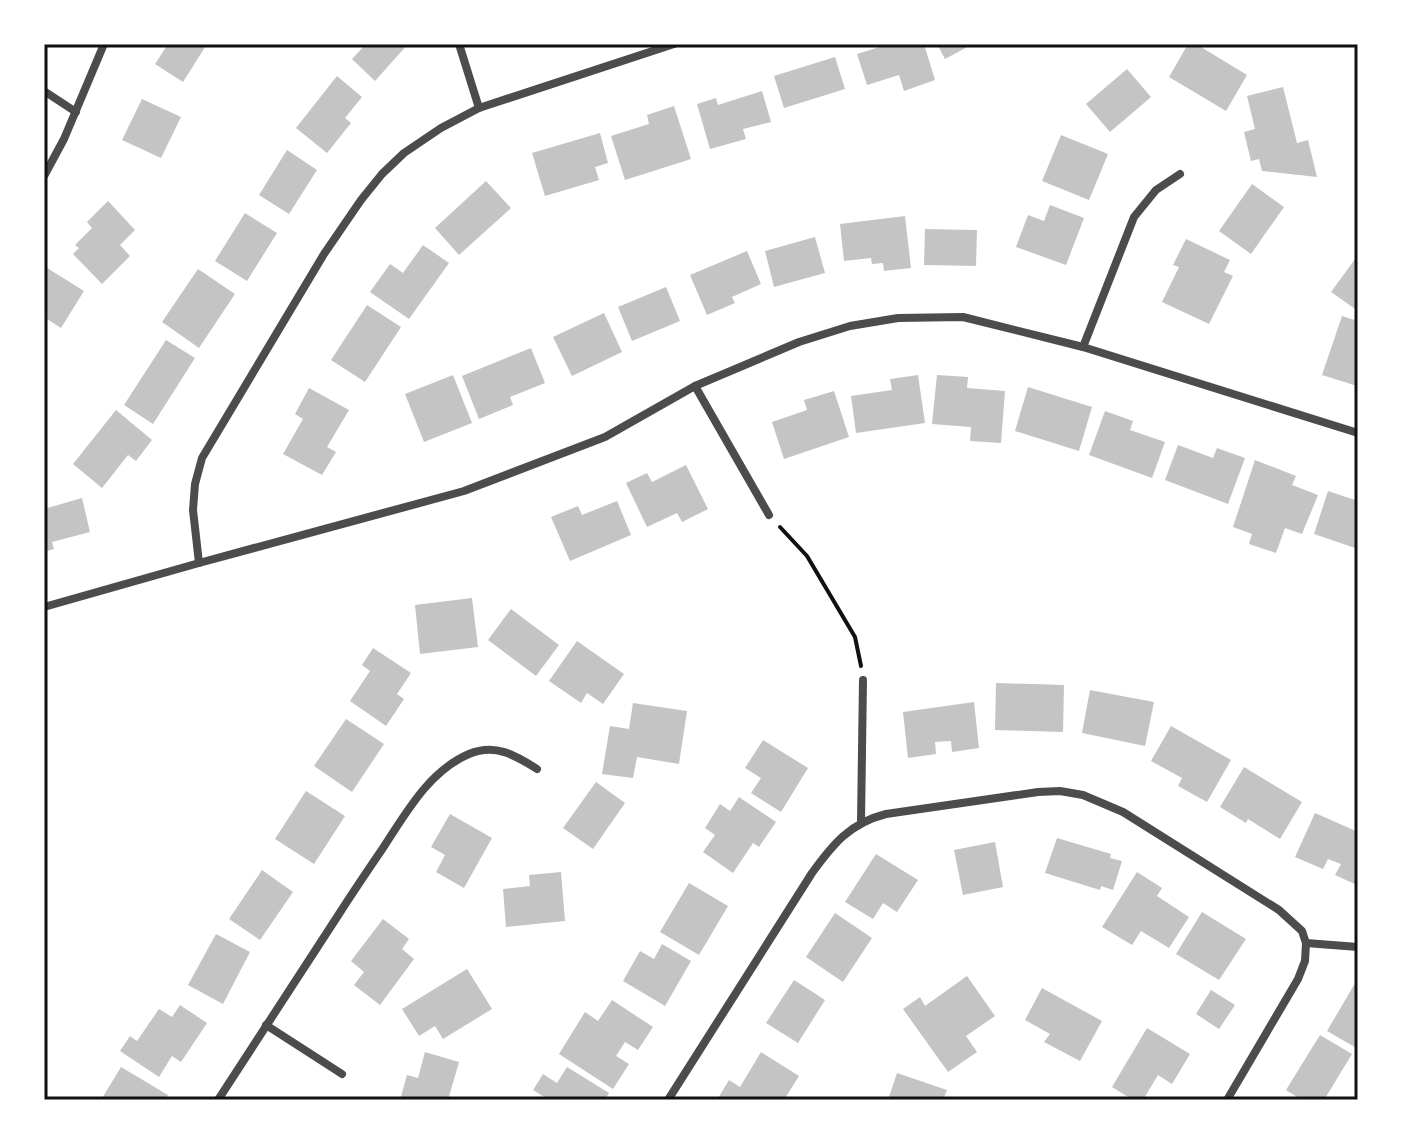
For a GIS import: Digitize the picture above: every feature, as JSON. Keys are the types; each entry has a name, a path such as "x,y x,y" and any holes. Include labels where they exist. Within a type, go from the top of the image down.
{"street":[{"path":"44,176 64,139 104,44"},
{"path":"459,44 479,108"},
{"path":"199,563 193,510 195,484 202,458 324,254 361,200 393,164 441,128 479,108 674,44"},
{"path":"44,91 76,112"},
{"path":"1083,347 1134,217 1156,190 1180,174"},
{"path":"44,607 464,491 605,437 695,386 799,342 850,326 898,318 963,317 1083,347 1358,433"},
{"path":"695,386 769,515"},
{"path":"861,822 863,680"},
{"path":"218,1100 414,801 442,771 484,749 508,753 537,769"},
{"path":"668,1100 812,873 844,835 861,822 886,814 1060,791 1083,795 1123,812 1279,910 1302,931 1306,943 1305,961 1298,979 1227,1100"},
{"path":"1306,943 1358,947"},
{"path":"266,1025 342,1074"}],"path":[{"path":"769,515 807,556 855,637 863,680"}],"building":[{"path":"168,44 207,44 183,82 155,64"},
{"path":"366,44 408,44 375,81 352,59"},
{"path":"889,44 924,44 935,80 904,91 899,75 867,85 857,54"},
{"path":"937,44 973,44 945,59"},
{"path":"1188,44 1196,44 1247,75 1226,111 1169,77"},
{"path":"835,57 845,89 784,108 774,76"},
{"path":"1127,69 1151,97 1110,132 1086,104"},
{"path":"337,76 362,97 345,118 351,123 327,153 296,128"},
{"path":"1283,87 1297,143 1308,140 1317,177 1262,171 1259,159 1251,161 1244,132 1255,129 1247,96"},
{"path":"762,91 771,122 743,129 746,139 710,149 697,104 716,98 718,105"},
{"path":"142,99 181,117 161,158 122,140"},
{"path":"674,106 691,159 625,180 611,136 649,124 647,115"},
{"path":"600,133 608,163 595,167 599,180 545,196 532,153"},
{"path":"1061,135 1108,154 1089,200 1042,181"},
{"path":"287,150 317,170 289,214 259,195"},
{"path":"486,181 511,208 459,255 435,228"},
{"path":"1252,184 1284,207 1251,254 1219,231"},
{"path":"108,201 135,230 120,245 130,256 102,284 73,254 79,248 75,245 92,228 87,222"},
{"path":"1050,205 1084,218 1066,265 1016,247 1028,215 1044,221"},
{"path":"245,213 277,233 247,281 215,261"},
{"path":"905,216 911,268 884,271 883,263 872,264 871,258 844,261 840,224"},
{"path":"925,229 977,230 976,266 924,265"},
{"path":"815,237 825,273 774,287 765,251"},
{"path":"1186,239 1230,260 1224,272 1233,276 1209,324 1162,302 1179,267 1173,265"},
{"path":"423,245 449,263 409,319 370,292 390,264 403,273"},
{"path":"747,251 761,284 732,297 735,303 707,315 690,275"},
{"path":"1358,255 1358,311 1331,292"},
{"path":"44,266 84,291 61,328 44,317"},
{"path":"198,269 235,294 199,348 162,322"},
{"path":"666,287 680,321 632,341 618,307"},
{"path":"367,305 401,327 365,382 331,360"},
{"path":"604,313 622,352 572,376 553,337"},
{"path":"1342,316 1358,321 1357,386 1322,375"},
{"path":"166,340 195,358 153,424 124,405"},
{"path":"531,348 545,383 510,397 513,405 479,419 462,376"},
{"path":"453,375 472,423 424,442 405,394"},
{"path":"918,375 925,423 856,433 851,396 892,390 890,379"},
{"path":"937,375 968,377 967,388 1005,391 1001,443 970,441 971,427 932,424"},
{"path":"1028,387 1092,407 1079,451 1015,431"},
{"path":"309,388 349,410 327,447 336,452 322,475 283,454 303,419 295,414"},
{"path":"834,391 849,437 784,459 772,422 807,410 804,400"},
{"path":"116,410 152,440 136,461 128,455 102,488 73,464"},
{"path":"1105,411 1133,421 1130,430 1165,442 1152,478 1089,455"},
{"path":"1178,445 1213,458 1217,448 1245,458 1228,504 1165,480"},
{"path":"1255,460 1296,476 1292,485 1318,495 1302,534 1285,528 1276,553 1249,544 1252,534 1233,527"},
{"path":"686,465 708,509 682,522 677,513 647,527 626,483 647,473 652,482"},
{"path":"1328,491 1358,501 1358,549 1314,534"},
{"path":"82,498 90,532 52,542 54,549 44,552 44,509"},
{"path":"617,501 631,535 570,561 551,517 578,506 582,515"},
{"path":"472,598 478,647 420,654 415,605"},
{"path":"511,609 559,645 536,676 488,640"},
{"path":"577,641 624,674 603,704 587,693 581,703 549,681"},
{"path":"373,648 411,673 397,694 404,699 386,726 350,701 370,671 362,665"},
{"path":"996,683 1064,685 1063,732 995,730"},
{"path":"1090,690 1154,702 1145,746 1082,733"},
{"path":"974,702 979,748 952,752 951,741 935,742 936,754 908,758 903,712"},
{"path":"633,703 687,711 679,764 637,757 633,778 602,774 610,726 629,729"},
{"path":"346,719 384,744 352,792 314,766"},
{"path":"1171,726 1231,760 1207,802 1178,786 1182,778 1151,761"},
{"path":"763,740 808,768 781,812 751,793 761,778 745,768"},
{"path":"1244,767 1302,802 1280,839 1248,819 1246,823 1220,807"},
{"path":"596,782 625,803 593,849 563,828"},
{"path":"306,791 345,816 314,864 275,839"},
{"path":"739,797 776,822 759,847 753,843 733,873 703,852 715,835 705,828 720,804 730,811"},
{"path":"1315,813 1358,832 1357,885 1335,875 1341,864 1328,859 1323,869 1295,857"},
{"path":"450,814 492,838 464,888 436,872 445,855 431,847"},
{"path":"1057,838 1111,854 1110,858 1122,861 1113,890 1101,886 1100,890 1045,873"},
{"path":"995,842 1003,887 963,895 954,850"},
{"path":"876,854 918,880 897,912 883,903 873,919 845,902"},
{"path":"262,870 293,892 260,940 229,919"},
{"path":"561,872 565,921 506,927 503,889 530,886 529,875"},
{"path":"1137,872 1162,888 1157,896 1189,917 1169,948 1141,931 1132,945 1102,927"},
{"path":"689,883 728,906 699,955 660,932"},
{"path":"1202,912 1246,939 1219,980 1176,954"},
{"path":"835,913 872,938 843,982 806,957"},
{"path":"383,919 409,939 402,949 414,959 380,1005 354,985 364,972 351,961"},
{"path":"216,934 250,952 223,1004 188,985"},
{"path":"662,944 691,961 665,1006 623,981 640,951 654,959"},
{"path":"467,969 492,1009 443,1039 435,1026 419,1036 402,1009"},
{"path":"967,976 995,1016 966,1036 977,1052 948,1072 903,1009 920,997 925,1006"},
{"path":"794,980 825,1000 798,1043 766,1023"},
{"path":"1354,985 1358,987 1358,1049 1327,1031"},
{"path":"1042,988 1102,1021 1080,1061 1044,1042 1050,1034 1025,1020"},
{"path":"1211,990 1235,1005 1219,1029 1196,1014"},
{"path":"612,1000 653,1027 638,1050 625,1042 616,1056 629,1064 613,1089 559,1054 585,1012 598,1021"},
{"path":"180,1005 207,1023 181,1062 172,1056 159,1077 120,1051 130,1036 137,1041 159,1009 172,1017"},
{"path":"1147,1028 1190,1054 1172,1084 1158,1075 1143,1100 1133,1100 1112,1087"},
{"path":"1320,1035 1352,1054 1324,1100 1302,1100 1286,1090"},
{"path":"425,1052 459,1062 448,1100 400,1100 407,1075 418,1078"},
{"path":"761,1052 799,1076 784,1100 717,1100 729,1080 740,1087"},
{"path":"121,1067 168,1095 165,1100 101,1100"},
{"path":"567,1067 609,1093 605,1100 549,1100 533,1090 543,1074 557,1083"},
{"path":"897,1073 947,1090 943,1100 888,1100"}]}
